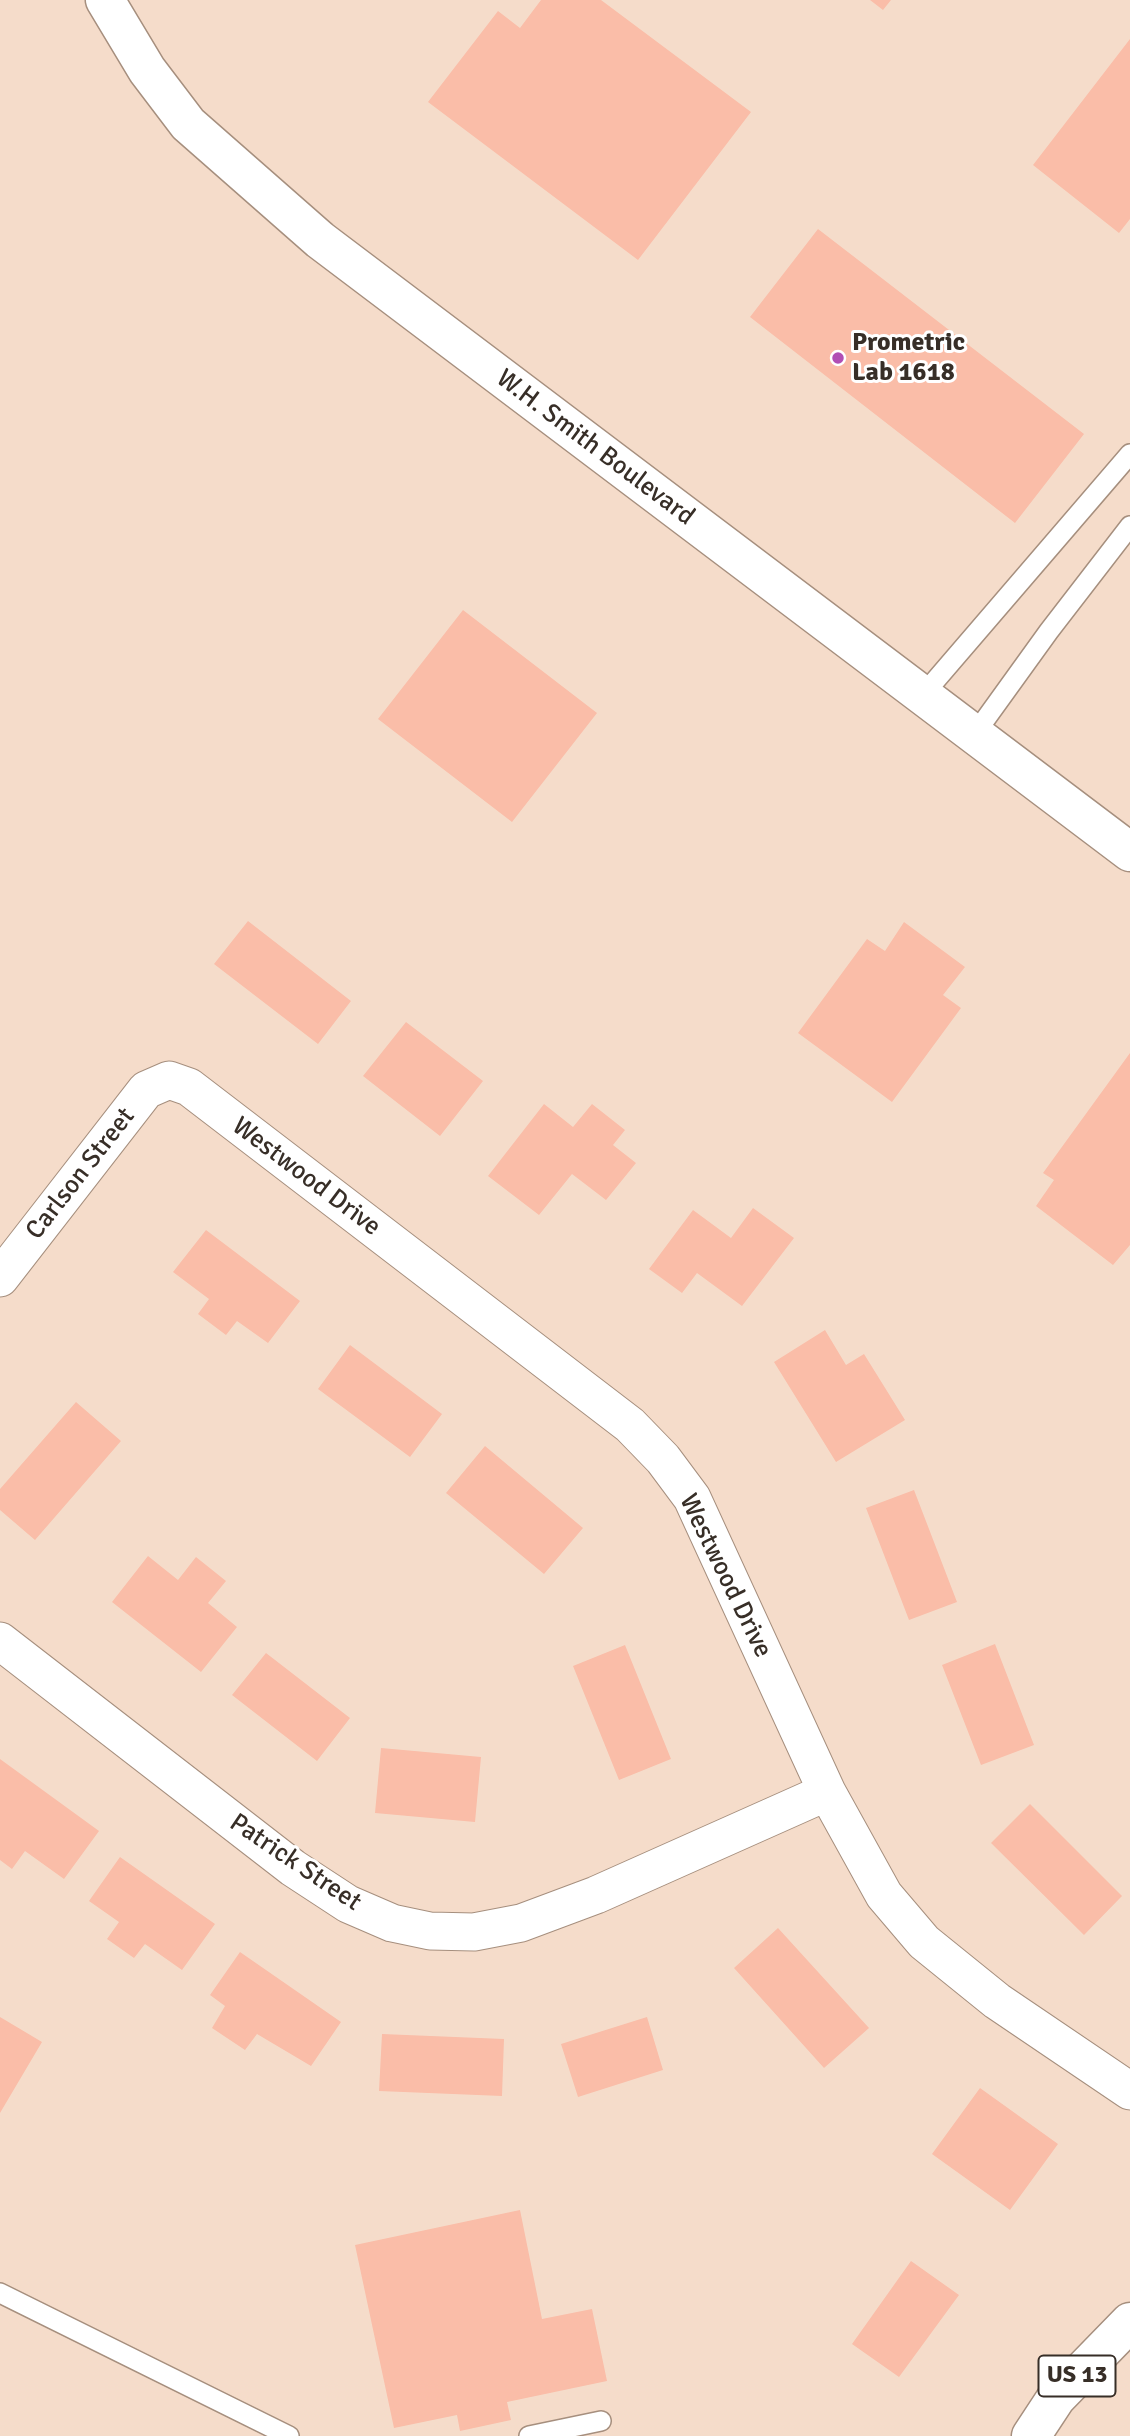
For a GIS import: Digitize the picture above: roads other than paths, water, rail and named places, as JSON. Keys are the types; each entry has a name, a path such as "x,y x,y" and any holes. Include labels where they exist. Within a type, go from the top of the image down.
{"street":[{"name":"W.H. Smith Boulevard","path":"105,0 147,71 188,124 320,240 1130,852"},
{"name":"Carlson Street","path":"0,1278 146,1090 169,1080"},
{"name":"Westwood Drive","path":"169,1080 188,1087 211,1104 630,1425 663,1459 692,1498 827,1792 884,1895 924,1942 997,2001 1130,2091"},
{"name":"Patrick Street","path":"0,1641 293,1868 348,1904 391,1923 430,1931 474,1933 521,1923 596,1895 827,1792"},
{"name":"US 13","path":"1031,2436 1056,2398 1130,2322"}],"lane":[{"path":"922,696 1130,454"},
{"path":"974,735 1049,631 1130,526"},
{"path":"2,2299 289,2436"},
{"path":"529,2436 601,2421"}],"place":[{"name":"Prometric Lab 1618","path":"838,358"}]}
